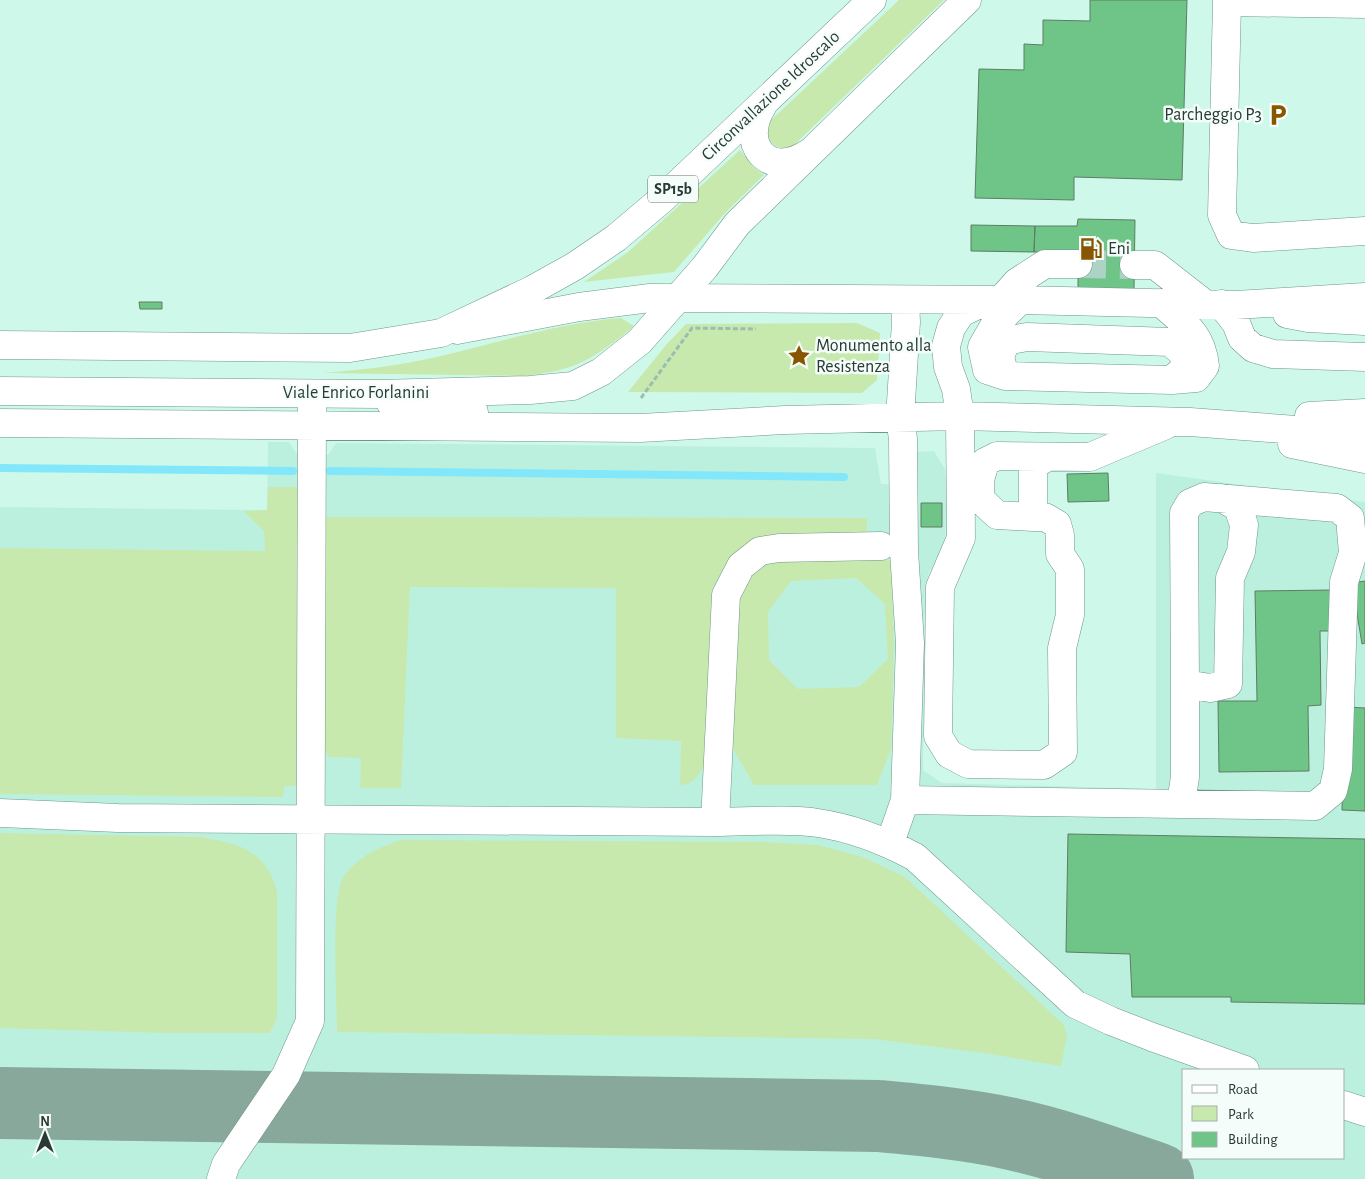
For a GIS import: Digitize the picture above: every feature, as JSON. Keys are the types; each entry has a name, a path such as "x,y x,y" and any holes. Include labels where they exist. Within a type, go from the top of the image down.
{"main road":[{"name":"Circonvallazione Idroscalo","path":"441,333 532,290 598,251 661,200 872,0"},
{"path":"1365,4 1227,2 1222,215 1231,235 1253,238 1365,231"},
{"path":"677,298 737,224 807,154 966,4"},
{"path":"766,100 754,121 753,140 758,149 772,161 782,163 791,162 807,154"},
{"path":"1078,264 1045,264 1017,282 1003,300 994,326 982,346 986,370 1005,376 1172,380 1196,378 1205,366 1203,349 1193,332 1161,303"},
{"path":"1134,265 1155,265 1221,304 1236,323 1242,338 1253,348 1274,354 1365,357"},
{"path":"0,345 350,348 579,307 650,298 1003,300 1221,304 1365,297"},
{"name":"Viale Enrico Forlanini","path":"0,391 312,394 530,390 573,386 602,372 640,341 677,298"},
{"path":"890,843 905,800 910,643 904,551 903,439 900,418 906,322 905,300"},
{"path":"1003,300 960,313 951,328 946,346 948,366 956,389 960,416 960,538 940,587 938,736 949,754 968,764 1044,764 1063,752 1062,648 1070,614 1070,569 1060,554 1060,535 1057,524 1045,517 997,515 980,499 980,480 985,462 997,456 1090,457 1183,422 1365,413"},
{"path":"1221,304 1308,318 1365,321"},
{"path":"1005,376 1000,357 1006,341 1027,337 1170,342 1184,354 1185,368 1172,380"},
{"path":"221,1179 226,1164 286,1075 310,1021 312,394 470,412 785,420"},
{"path":"0,423 311,427 640,428 785,420 960,416 1183,422 1365,435"},
{"path":"1183,422 1365,459"},
{"path":"1033,517 1033,466 1047,457"},
{"path":"905,800 1316,806 1333,791 1338,769 1344,582 1353,553 1350,518 1337,508 1204,497 1190,503 1184,513 1186,777 1181,803"},
{"path":"1184,684 1210,688 1228,684 1230,578 1241,552 1244,526 1238,507 1221,498"},
{"path":"715,822 726,595 741,566 760,551 779,548 881,546"},
{"path":"0,813 118,818 817,822 847,829 890,843 915,857 1075,1004 1152,1038 1242,1069"},
{"path":"1345,1105 1365,1112"}],"path":[{"path":"641,398 692,328 756,329"}],"shaded area":[{"path":"268,442 289,442 297,454 328,455 336,443 875,448 881,484 904,485 916,452 934,451 945,469 947,486 945,543 940,559 929,572 925,589 923,770 942,783 1156,789 1156,473 1365,502 1365,1179 0,1179 0,507 267,510"}],"green space":[{"path":"899,0 944,0 792,147 780,148 774,145 767,136 769,122"},
{"path":"740,150 754,168 764,175 725,213 674,272 584,282 628,252"},
{"path":"621,318 634,326 607,347 571,367 541,374 522,376 323,373 418,361 549,329"},
{"path":"857,323 880,333 877,380 862,393 628,392 666,345 686,324"},
{"path":"268,487 299,487 298,786 284,786 283,797 0,794 0,548 265,551 264,531 243,511 267,510"},
{"path":"323,517 867,518 867,537 751,542 704,767 694,779 684,785 680,785 681,741 616,738 616,588 410,587 401,788 360,788 361,758 329,757 324,749"},
{"path":"883,556 891,562 894,644 891,749 877,785 754,785 733,749 735,605 742,584 763,559","holes":["856,578 885,604 888,659 859,687 798,689 769,660 768,612 791,581"]},
{"path":"0,833 201,837 227,842 249,851 266,867 277,891 277,1018 270,1033 166,1033 0,1028"},
{"path":"401,840 763,842 818,845 863,857 905,877 1064,1025 1067,1036 1061,1066 984,1053 873,1039 337,1032 336,926 340,887 344,876 356,863 377,849"}],"building":[{"path":"1090,0 1187,0 1182,180 1074,177 1074,200 975,198 979,69 1024,70 1024,44 1043,45 1043,20 1090,21"},
{"path":"1078,219 1135,220 1134,290 1078,290 1078,252 1034,252 1035,226 1077,226"},
{"path":"971,225 1035,226 1034,252 971,251"},
{"path":"139,302 162,302 162,309 140,309"},
{"path":"1108,473 1109,501 1068,502 1067,474"},
{"path":"921,503 942,503 942,527 921,527"},
{"path":"1365,581 1365,643 1362,644 1352,583"},
{"path":"1332,590 1332,631 1320,631 1321,705 1308,706 1309,771 1219,772 1218,701 1257,701 1255,591"},
{"path":"1345,707 1365,708 1365,811 1342,810"},
{"path":"1068,834 1365,839 1365,1004 1231,1002 1231,997 1132,997 1130,954 1066,952"}],"waterway":[{"path":"0,468 293,471"},
{"path":"330,471 844,477"}],"taxiway":[{"path":"0,1103 878,1116 959,1125 1026,1137 1158,1179"}],"tunnel":[{"path":"1078,264 1134,265"}],"place":[{"name":"Parcheggio P3","path":"1278,115"},
{"name":"Eni","path":"1091,249"},
{"name":"Monumento alla Resistenza","path":"799,356"}]}
